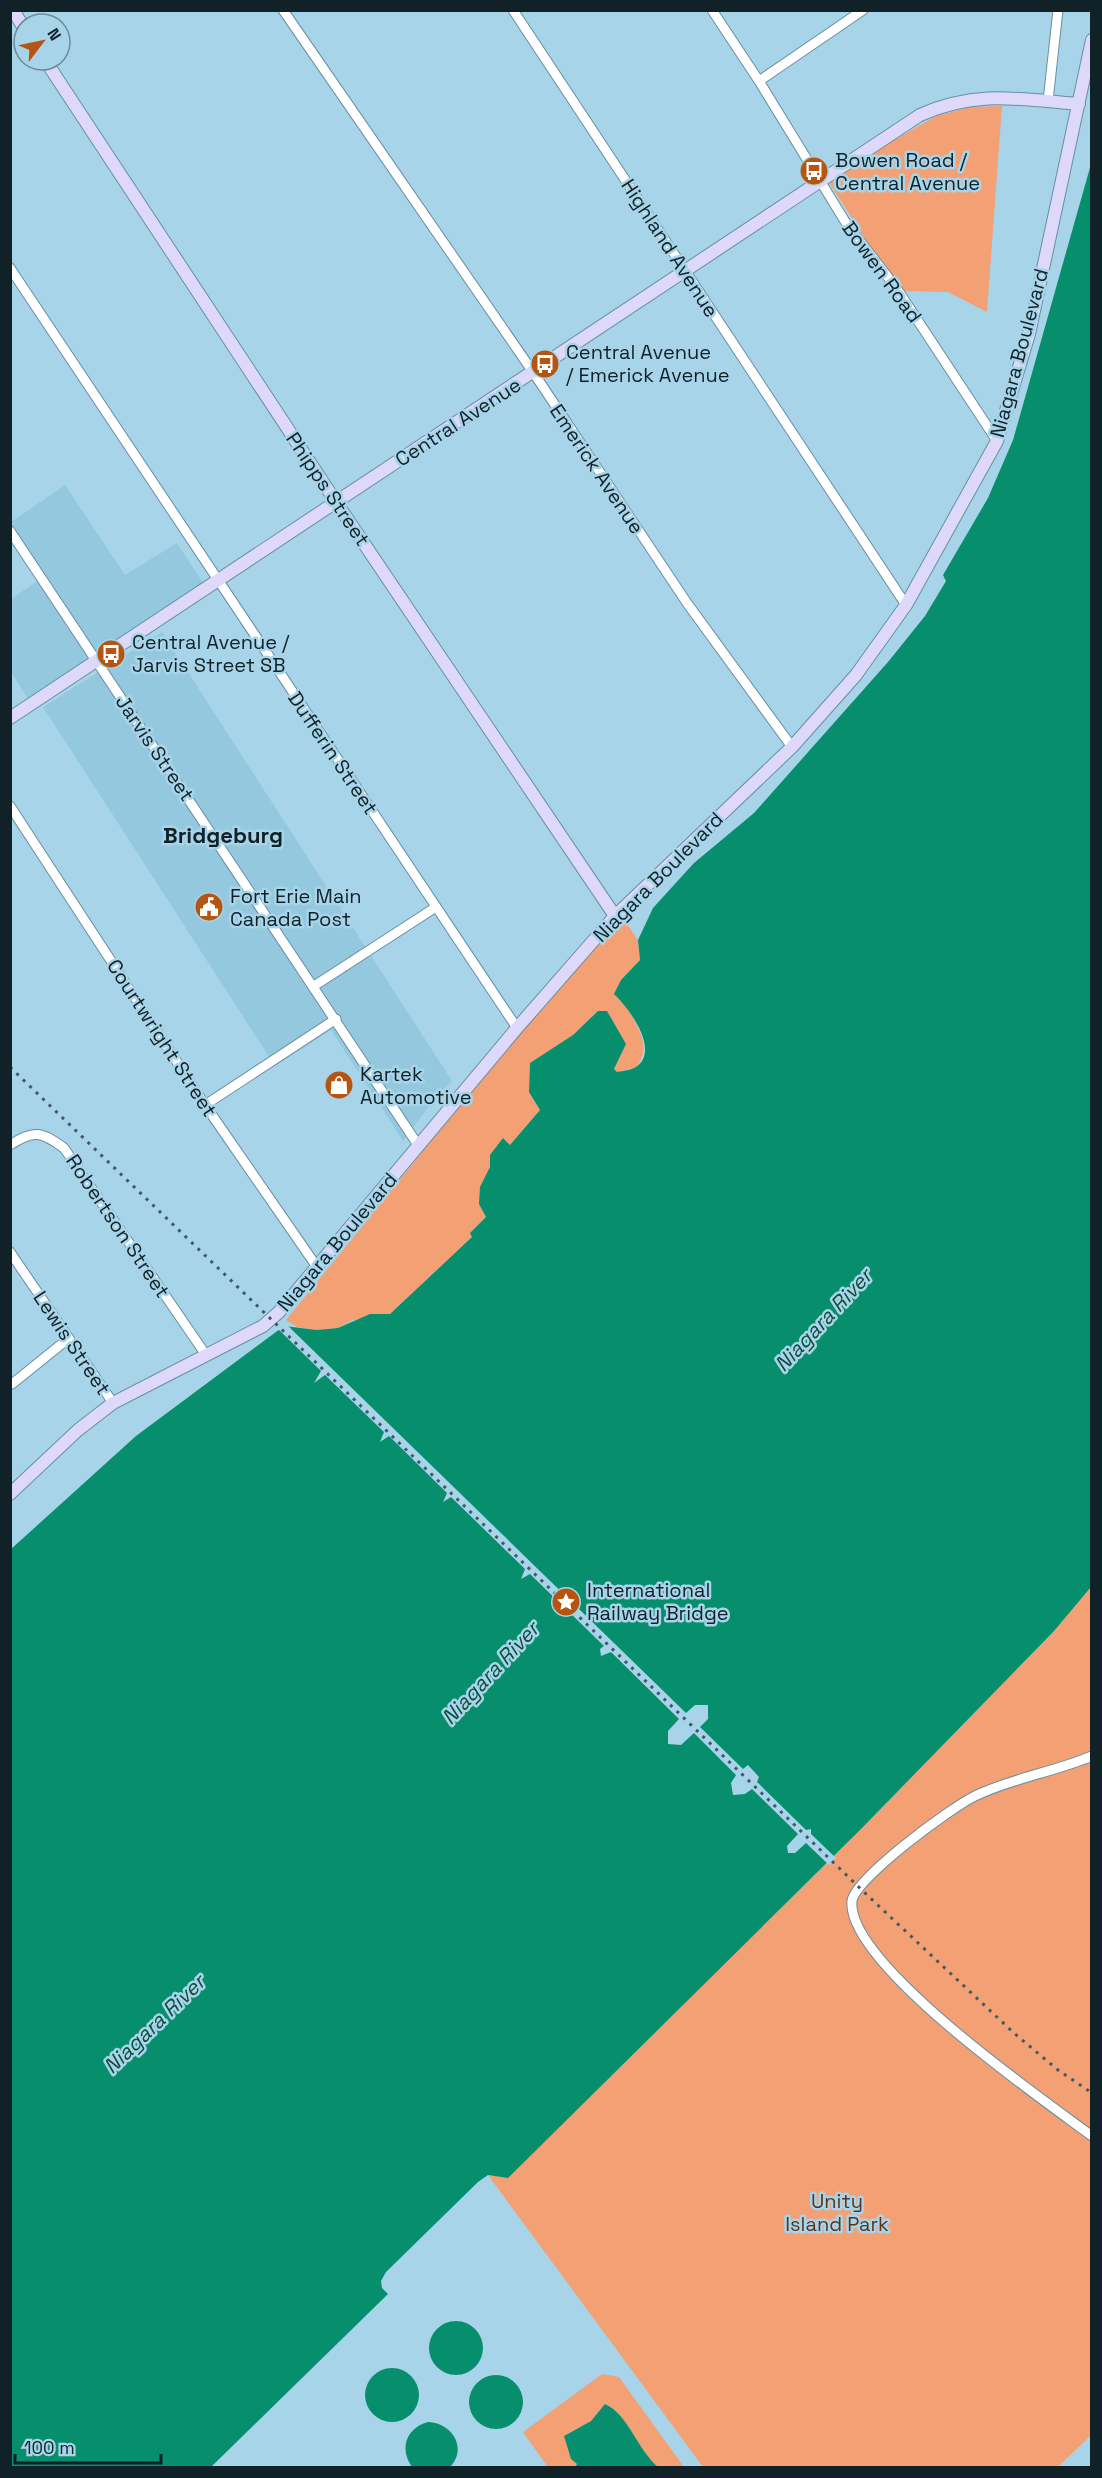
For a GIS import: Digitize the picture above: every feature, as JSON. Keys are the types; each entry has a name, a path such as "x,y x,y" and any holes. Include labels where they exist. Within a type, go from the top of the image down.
{"main road":[{"name":"Niagara Boulevard","path":"10,1494 78,1430 113,1403 263,1326 279,1312 517,1028 615,915 792,747 856,675 906,605 997,441 1029,334 1092,40"},
{"name":"Phipps Street","path":"53,72 336,502 615,915"},
{"name":"Central Avenue","path":"10,718 219,582 819,180 920,115 947,102 977,97 1079,104"}],"street":[{"name":"Emerick Avenue","path":"283,10 533,372 687,603 792,747"},
{"name":"Highland Avenue","path":"513,10 906,605"},
{"name":"Bowen Road","path":"712,10 759,81 846,223 897,289 986,428 997,441"},
{"path":"759,81 863,10"},
{"path":"1048,101 1058,10"},
{"name":"Dufferin Street","path":"10,268 517,1028"},
{"name":"Jarvis Street","path":"10,531 418,1145"},
{"name":"Courtwright Street","path":"10,806 205,1105 317,1267"},
{"path":"314,986 436,907"},
{"path":"205,1105 336,1020"},
{"name":"Robertson Street","path":"10,1145 23,1137 35,1134 46,1136 64,1148 206,1355"},
{"name":"Lewis Street","path":"10,1252 113,1403"},
{"path":"12,1384 69,1338"},
{"path":"1092,1756 973,1797 906,1844 876,1869 854,1894 852,1903 855,1923 915,1998 986,2056 1092,2136"}],"shaded area":[{"path":"65,485 125,575 177,543 205,586 30,702 11,672 11,599 42,578 11,531 11,522"},
{"path":"162,632 452,1081 436,1097 403,1141 331,1030 275,1066 43,707"}],"green space":[{"path":"1002,106 987,312 948,292 898,291 827,179 936,116 971,107"},
{"path":"621,915 638,940 640,960 621,980 628,1007 642,1037 643,1052 636,1068 617,1072 614,1069 626,1044 598,1011 573,1035 530,1063 529,1092 540,1110 510,1145 503,1138 495,1150 480,1194 486,1217 471,1232 472,1237 390,1314 353,1320 338,1328 317,1330 297,1327 286,1320 562,980"},
{"name":"Unity Island Park","path":"1091,1587 1092,2434 1058,2467 703,2467 488,2175 508,2177 862,1828 1054,1631"},
{"path":"602,2374 619,2377 684,2467 658,2467 644,2451 626,2423 605,2404 591,2421 567,2434 567,2446 577,2464 575,2467 548,2467 523,2432"}],"water":[{"name":"Niagara River","path":"1091,164 1091,1587 1054,1631 862,1828 508,2178 488,2175 478,2182 386,2272 381,2281 382,2288 388,2294 211,2467 11,2467 10,1550 136,1436 284,1326 317,1330 338,1328 370,1314 390,1314 472,1237 470,1233 486,1217 479,1204 480,1187 490,1167 490,1155 503,1138 510,1145 540,1110 529,1092 530,1063 573,1035 598,1011 607,1011 626,1044 614,1069 617,1072 632,1069 643,1060 645,1050 640,1029 627,1008 614,994 621,980 640,960 638,940 653,908 694,863 754,813 888,662 925,616 946,581 943,575 988,498 1013,440"},
{"path":"456,2321 466,2323 475,2329 481,2338 483,2348 481,2358 475,2367 466,2373 456,2375 446,2373 437,2367 431,2358 429,2348 431,2338 437,2329 446,2323"},
{"path":"392,2368 402,2370 411,2376 417,2385 419,2395 417,2405 411,2414 402,2420 392,2422 382,2420 373,2414 367,2405 365,2395 367,2385 373,2376 382,2370"},
{"path":"496,2375 506,2377 515,2383 521,2392 523,2402 521,2412 515,2421 506,2427 496,2429 486,2427 477,2421 471,2412 469,2402 471,2392 477,2383 486,2377"},
{"path":"605,2404 620,2416 658,2467 575,2467 577,2464 571,2459 564,2436 591,2421"},
{"path":"428,2422 444,2427 455,2438 458,2452 450,2467 412,2467 408,2460 406,2446 410,2434 420,2425"}],"pier":[{"name":"International Railway Bridge","path":"285,1323 686,1713 695,1705 708,1705 708,1719 700,1727 743,1769 748,1765 759,1777 757,1782 806,1830 811,1829 811,1834 836,1858 829,1865 806,1843 795,1853 788,1853 787,1846 798,1834 752,1789 745,1794 733,1795 731,1783 736,1775 694,1733 681,1745 668,1744 668,1731 679,1719 611,1652 601,1656 600,1649 604,1646 530,1574 521,1579 525,1569 451,1497 443,1502 447,1493 389,1436 380,1442 384,1432 325,1375 314,1383 321,1371 277,1328"}],"railway":[{"path":"10,1067 866,1894 1015,2034 1058,2070 1092,2093"}],"place":[{"name":"Bowen Road / Central Avenue","path":"814,171"},
{"name":"Central Avenue / Emerick Avenue","path":"545,364"},
{"name":"Central Avenue / Jarvis Street SB","path":"111,654"},
{"name":"Fort Erie Main Canada Post","path":"209,907"},
{"name":"Kartek Automotive","path":"339,1085"},
{"name":"International Railway Bridge","path":"566,1602"}],"district":[{"name":"Bridgeburg","path":"223,835"}]}
